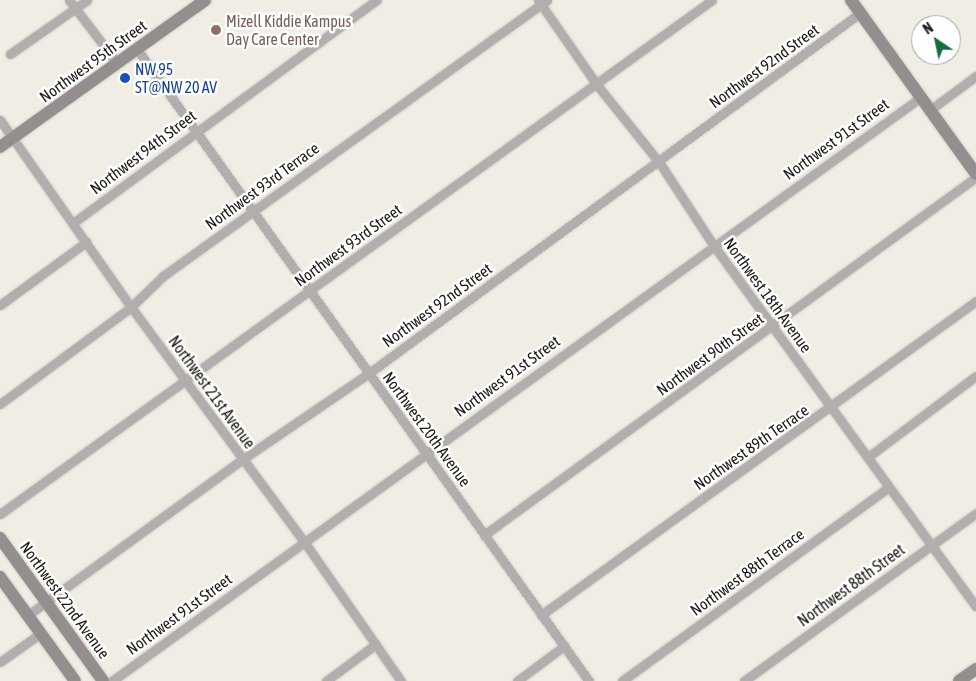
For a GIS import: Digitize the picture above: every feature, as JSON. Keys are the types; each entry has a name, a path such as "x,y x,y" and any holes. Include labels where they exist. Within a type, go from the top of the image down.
{"main road":[{"name":"Northwest 95th Street","path":"0,147 205,0"},
{"path":"850,0 976,176"},
{"name":"Northwest 22nd Avenue","path":"0,538 103,681"},
{"path":"0,577 75,681"},
{"path":"959,681 976,669"}],"street":[{"path":"69,0 117,63"},
{"path":"10,54 87,0"},
{"name":"Northwest 94th Street","path":"73,223 377,0"},
{"name":"Northwest 93rd Street","path":"0,514 597,85 712,0"},
{"name":"Northwest 18th Avenue","path":"542,1 597,85 659,162 714,246 868,457 888,488 976,606"},
{"name":"Northwest 93rd Terrace","path":"0,404 131,307 164,276 542,1"},
{"name":"Northwest 92nd Street","path":"28,615 243,459 369,373 860,13"},
{"name":"Northwest 20th Avenue","path":"137,49 589,681"},
{"path":"930,110 976,76"},
{"name":"Northwest 91st Street","path":"112,681 921,97"},
{"name":"Northwest 21st Avenue","path":"0,120 131,307 305,542 401,681"},
{"name":"Northwest 90th Street","path":"484,535 774,327 976,176"},
{"path":"0,305 86,242"},
{"name":"Northwest 89th Terrace","path":"541,615 832,408 976,301"},
{"path":"868,457 976,376"},
{"name":"Northwest 88th Terrace","path":"622,681 888,488"},
{"name":"Northwest 88th Street","path":"744,681 976,514"},
{"path":"0,662 41,633"},
{"path":"326,681 376,644"},
{"path":"517,681 564,646"}],"place":[{"name":"Mizell Kiddie Kampus Day Care Center","path":"216,30"},
{"name":"NW 95 ST@NW 20 AV","path":"125,78"}]}
